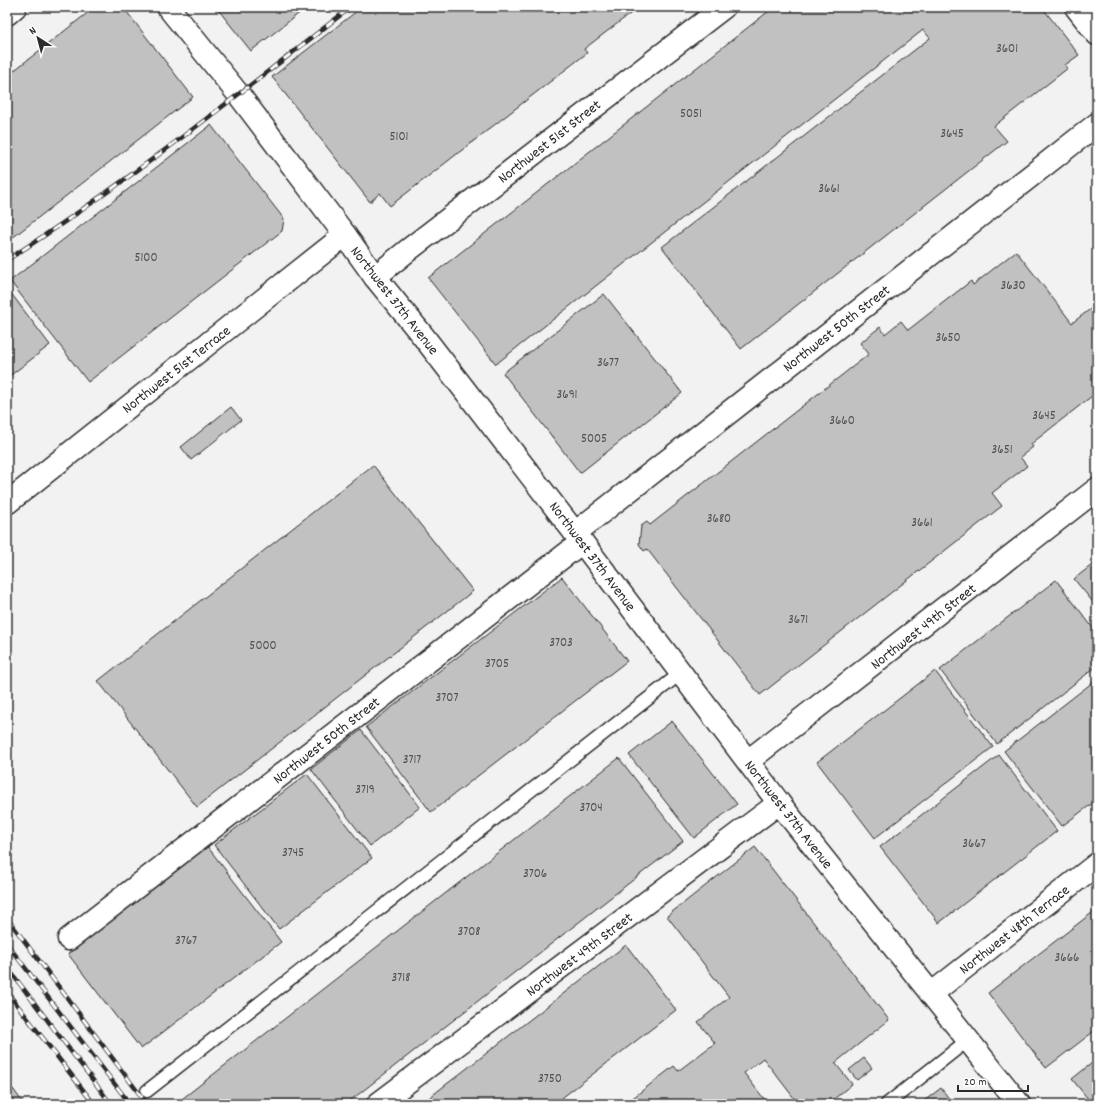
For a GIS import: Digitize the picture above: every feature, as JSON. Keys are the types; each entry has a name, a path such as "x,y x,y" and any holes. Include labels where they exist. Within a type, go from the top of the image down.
{"street":[{"path":"7,14 15,7"},
{"name":"Northwest 37th Avenue","path":"168,7 239,95 375,277 579,537 779,803 1019,1104"},
{"name":"Northwest 51st Street","path":"375,277 724,7"},
{"path":"1076,7 1097,34"},
{"name":"Northwest 50th Street","path":"69,939 579,537 1097,124"},
{"name":"Northwest 51st Terrace","path":"7,503 345,235"},
{"name":"Northwest 49th Street","path":"748,761 1097,489"},
{"name":"Northwest 49th Street","path":"378,1104 779,803"},
{"name":"Northwest 48th Terrace","path":"932,994 1097,864"}],"lane":[{"path":"147,1091 681,673"},
{"path":"887,1104 968,1040"}],"building":[{"path":"95,7 123,7 193,97 7,242 7,76"},
{"path":"216,7 307,7 251,51"},
{"path":"362,7 639,7 584,49 587,53 390,206 380,193 370,202 272,77"},
{"path":"774,7 1042,7 1079,55 1065,65 1068,68 994,126 1007,141 741,349 662,247 930,38 923,30 496,364 428,278"},
{"path":"211,125 284,219 282,231 88,382 10,281"},
{"path":"1016,251 1072,323 1097,304 1097,392 1031,444 1033,447 1020,457 1027,466 992,493 1002,506 760,695 647,549 644,551 639,544 641,526 647,522 650,525 869,354 860,343 880,327 885,334 901,321 908,330 971,281 973,285"},
{"path":"7,288 50,345 7,378"},
{"path":"604,294 682,393 580,473 503,373"},
{"path":"231,407 241,420 191,460 181,447"},
{"path":"373,465 473,591 197,807 98,681"},
{"path":"1097,561 1097,607 1074,579"},
{"path":"562,577 627,661 431,812 366,727"},
{"path":"1056,580 1097,633 1097,666 997,744 940,670"},
{"path":"935,671 993,747 875,838 817,762"},
{"path":"1097,679 1097,800 1062,826 1004,751"},
{"path":"672,721 737,804 694,838 629,755"},
{"path":"361,730 420,807 370,846 311,769"},
{"path":"999,755 1057,831 939,923 880,847"},
{"path":"619,758 683,841 346,1104 180,1104 178,1102"},
{"path":"307,774 372,858 279,929 214,845"},
{"path":"207,846 281,942 141,1049 68,954"},
{"path":"755,847 889,1020 835,1063 852,1084 828,1104 787,1104 794,1098 763,1058 744,1073 768,1104 706,1104 705,1102 702,1104 625,1104 674,1066 678,1071 715,1043 698,1022 729,997 667,916"},
{"path":"1097,909 1097,1029 1046,1068 988,993"},
{"path":"626,945 676,1010 554,1104 421,1104"},
{"path":"864,1058 872,1068 857,1080 849,1070"},
{"path":"1097,1059 1097,1104 1092,1104 1072,1079"},
{"path":"941,1088 953,1104 920,1104"},
{"path":"13,1089 24,1104 7,1104 7,1093"}],"railway":[{"path":"7,260 52,231 139,169 225,105 351,7"},
{"path":"7,918 147,1104"},
{"path":"7,944 130,1104"},
{"path":"7,967 111,1104"},
{"path":"7,992 94,1104"}]}
